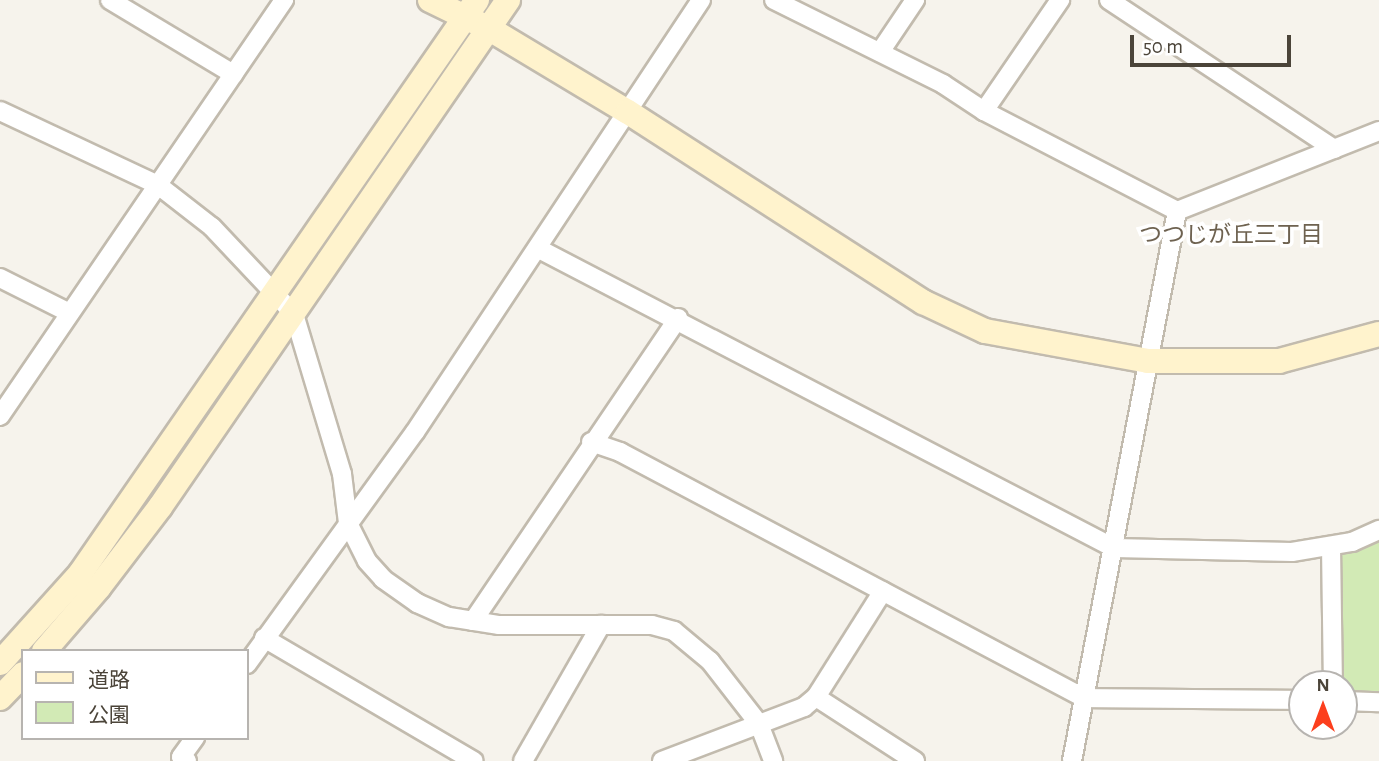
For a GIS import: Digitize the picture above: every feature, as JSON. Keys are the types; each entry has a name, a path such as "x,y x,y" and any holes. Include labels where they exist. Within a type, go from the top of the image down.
{"street":[{"path":"110,0 233,74"},
{"path":"0,416 284,0"},
{"path":"430,0 471,9 488,28 628,112 923,302 985,331 1149,361 1279,361 1379,334"},
{"path":"46,649 99,587 160,507 508,0"},
{"path":"248,662 539,249 701,0"},
{"path":"775,0 880,52 984,111 1177,211 1379,131"},
{"path":"880,52 915,0"},
{"path":"984,111 1060,0"},
{"path":"1109,0 1334,149"},
{"path":"0,663 79,574 471,9"},
{"path":"0,111 158,185 212,227 294,314 342,474 348,523 367,561 383,579 417,603 473,621 652,625 688,639 759,723 774,761"},
{"path":"1072,761 1177,211"},
{"path":"539,249 678,318 1114,548 1292,552 1331,546 1379,530"},
{"path":"0,278 70,313"},
{"path":"473,621 591,442 678,318"},
{"path":"591,442 620,452 1084,698 1288,700"},
{"path":"1331,546 1333,670"},
{"path":"662,761 804,707 816,697 883,590"},
{"path":"523,761 601,625"},
{"path":"264,638 474,761"},
{"path":"816,697 915,761"},
{"path":"1358,701 1379,702"},
{"path":"187,761 181,757 194,740"}],"green space":[{"path":"1379,530 1379,702 1358,701 1358,670 1333,670 1331,546"}],"district":[{"name":"つつじが丘三丁目","path":"1231,236"}]}
